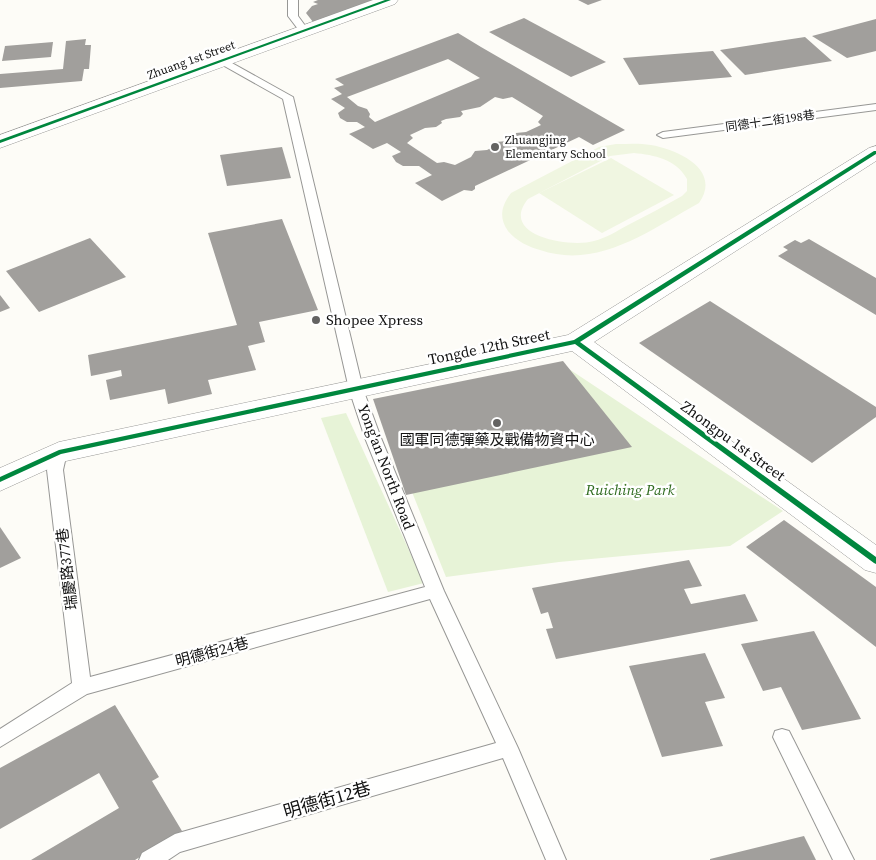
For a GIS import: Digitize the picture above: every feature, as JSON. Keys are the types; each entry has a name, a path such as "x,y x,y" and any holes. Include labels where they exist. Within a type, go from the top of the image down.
{"street":[{"name":"Zhuang 1st Street","path":"0,142 389,0"},
{"name":"Tongde 12th Street","path":"0,480 59,452 576,342 873,157"},
{"name":"Zhongpu 1st Street","path":"576,342 876,561"}],"lane":[{"path":"293,0 293,16 304,31"},
{"name":"Yong'an North Road","path":"223,61 288,97 356,388 373,438 436,591 508,748 556,860"},
{"name":"同德十二街198巷","path":"663,135 876,107"},
{"name":"瑞慶路377巷","path":"59,452 55,470 82,687"},
{"name":"明德街24巷","path":"0,739 82,687 436,591"},
{"path":"782,737 844,860"},
{"name":"明德街12巷","path":"149,860 175,844 508,748"}],"green space":[{"path":"616,144 647,144 674,152 685,157 701,171 705,181 705,191 699,203 642,235 603,251 582,255 561,255 531,247 511,235 503,221 502,211 511,193 599,147","holes":["642,154 664,159 677,167 687,179 687,191 682,196 648,215 594,241 583,243 555,241 541,237 529,230 522,222 521,212 528,199 610,156"]},
{"path":"611,158 674,195 602,233 539,193"},
{"name":"Ruiching Park","path":"569,369 783,511 730,546 559,562 446,577 404,472"},
{"path":"346,413 424,583 388,592 321,418"}],"building":[{"path":"318,0 376,0 313,22 306,13 312,6 318,4 313,2"},
{"path":"578,0 602,0 588,5"},
{"path":"524,18 606,62 571,77 489,32"},
{"path":"876,19 876,51 847,58 812,36"},
{"path":"458,33 625,130 593,145 579,137 475,186 475,189 472,191 464,190 442,201 415,183 432,175 419,166 403,166 396,162 392,156 401,152 387,143 373,149 349,134 365,127 357,122 347,122 340,118 338,113 345,108 331,99 342,94 334,88 344,85 335,79","holes":["448,59 480,78 375,122 369,117 370,114 367,109 358,106 347,97","495,97 503,99 512,97 543,116 538,122 541,125 526,132 516,133 513,138 507,141 496,142 493,147 487,150 475,151 471,157 455,165 444,162 437,163 407,143 413,138 410,135 425,128 436,127 442,123 441,121 446,119 460,117 463,114 461,111 480,107"]},
{"path":"805,37 832,61 745,75 720,50"},
{"path":"86,39 85,45 91,45 89,69 84,69 82,81 0,88 0,74 63,69 66,41"},
{"path":"53,42 51,57 2,61 5,46"},
{"path":"713,51 732,77 639,85 623,58"},
{"path":"282,147 291,178 227,186 220,155"},
{"path":"282,219 318,310 259,322 265,342 248,346 256,370 208,380 212,394 168,404 165,389 110,400 106,380 122,376 121,370 91,376 88,355 237,325 208,233"},
{"path":"90,238 126,277 39,312 6,271"},
{"path":"809,239 876,278 876,315 778,256 788,250 783,247 795,240 801,243"},
{"path":"0,295 10,308 0,312"},
{"path":"710,301 876,407 876,417 812,463 639,343"},
{"name":"國軍同德彈藥及戰備物資中心","path":"563,361 632,447 406,495 373,399"},
{"path":"784,520 876,587 876,647 746,547"},
{"path":"0,527 21,558 0,568"},
{"path":"689,560 702,586 684,589 691,604 745,594 758,621 556,659 546,629 553,628 548,612 541,614 532,588"},
{"path":"814,631 861,719 802,730 781,687 763,691 741,644"},
{"path":"705,653 725,698 705,702 723,746 662,757 629,666"},
{"path":"115,705 159,777 152,781 182,831 135,860 31,860 119,808 99,773 0,829 0,768"},
{"path":"804,836 816,860 710,860 710,859"}],"cycle path":[{"path":"0,142 389,0"},
{"path":"0,480 59,452 576,342 876,152"},
{"path":"576,342 876,561"}],"place":[{"name":"Zhuangjing Elementary School","path":"495,147"},
{"name":"Shopee Xpress","path":"316,320"},
{"name":"國軍同德彈藥及戰備物資中心","path":"497,423"}]}
